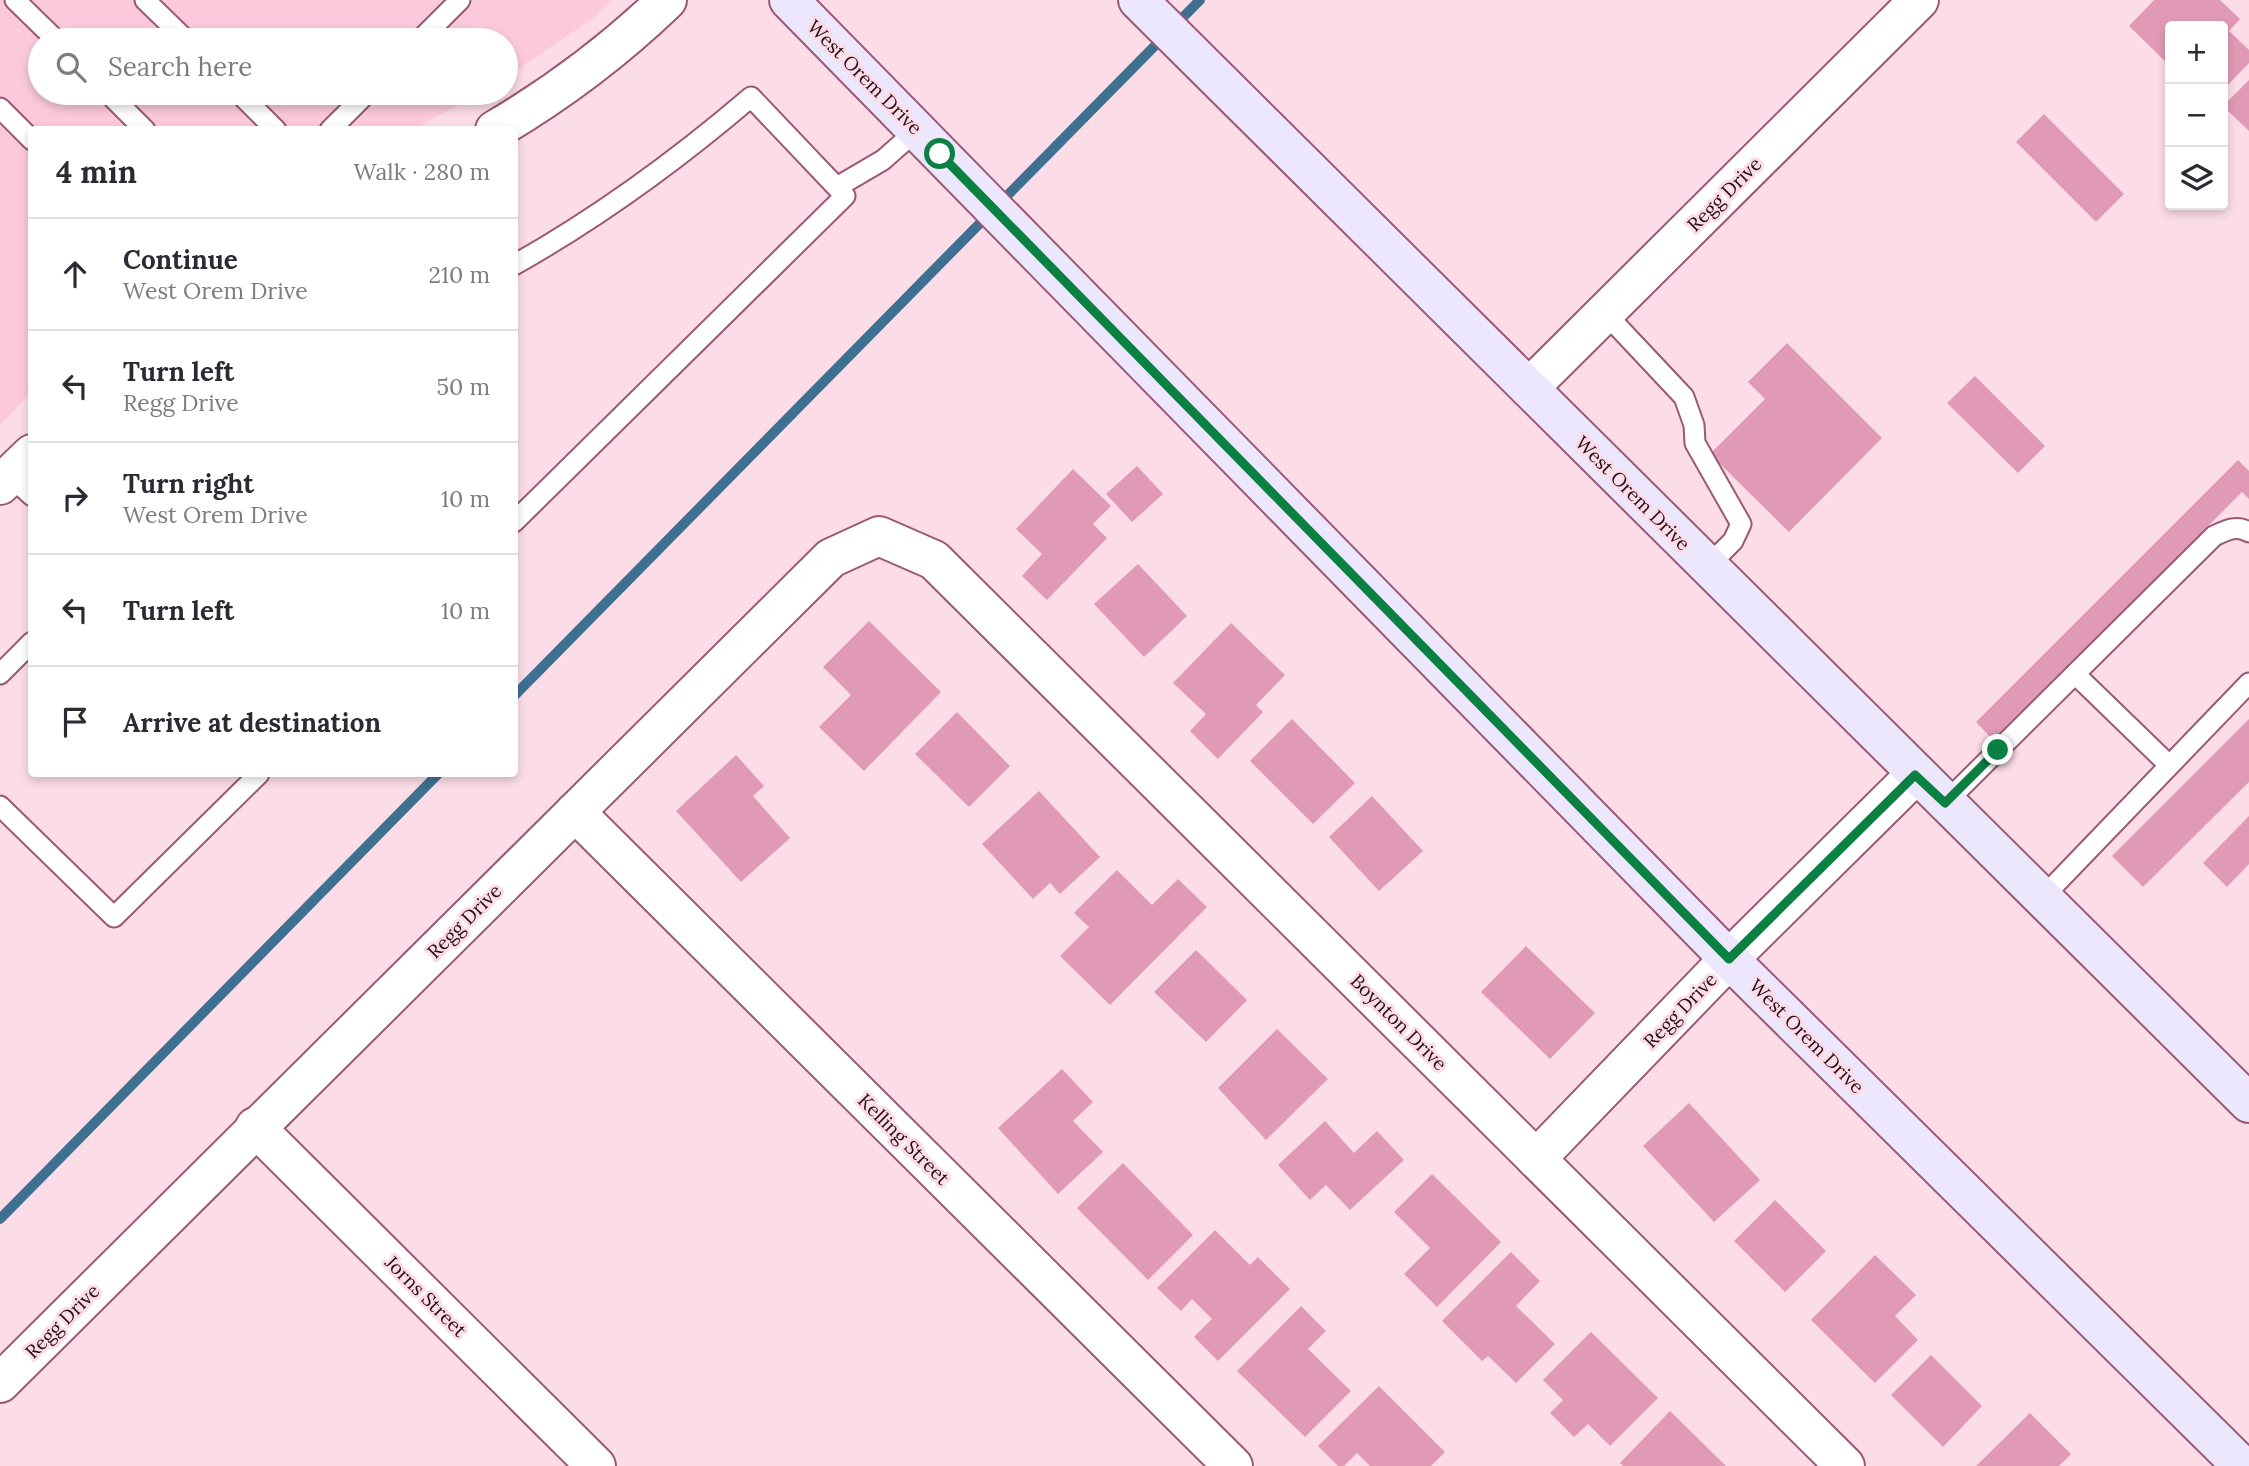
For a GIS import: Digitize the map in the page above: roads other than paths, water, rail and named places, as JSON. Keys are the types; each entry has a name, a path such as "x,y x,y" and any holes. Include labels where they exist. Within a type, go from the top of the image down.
{"main road":[{"name":"West Orem Drive","path":"789,0 1729,959 2242,1466"},
{"name":"West Orem Drive","path":"1138,0 1915,775 2249,1103"}],"street":[{"path":"502,126 554,95 631,34 667,0"},
{"name":"Regg Drive","path":"1529,388 1919,0"},
{"name":"Regg Drive","path":"0,1383 831,558 879,536 934,560 953,578"},
{"name":"Boynton Drive","path":"953,578 1845,1466"},
{"name":"Regg Drive","path":"1536,1159 1729,959 1915,775"},
{"name":"Kelling Street","path":"575,812 1233,1466"},
{"name":"Jorns Street","path":"256,1127 596,1466"}],"lane":[{"path":"15,0 44,28"},
{"path":"145,0 174,28"},
{"path":"432,28 460,0"},
{"path":"518,263 581,228 675,162 751,97 845,196 518,518"},
{"path":"120,105 141,126"},
{"path":"251,105 272,126"},
{"path":"334,126 355,105"},
{"path":"0,108 28,136"},
{"path":"837,187 883,160 929,142"},
{"path":"1605,313 1684,397 1694,425 1695,443 1741,524 1733,541 1707,566"},
{"path":"1945,803 2214,536 2230,528 2241,528 2249,532"},
{"path":"0,674 28,646"},
{"path":"2075,674 2169,765"},
{"path":"2042,898 2249,683"},
{"path":"0,806 114,917 256,777"}],"waterway":[{"path":"518,692 1200,0"},
{"path":"0,1219 435,777"}]}
